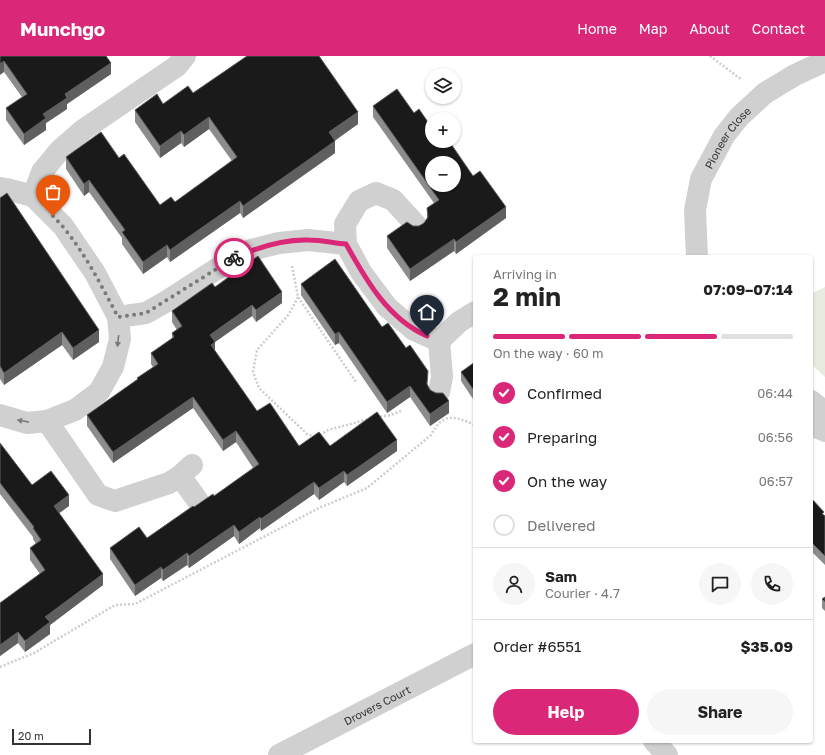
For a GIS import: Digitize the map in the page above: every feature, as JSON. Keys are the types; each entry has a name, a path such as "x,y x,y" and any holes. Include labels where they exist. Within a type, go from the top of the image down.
{"street":[{"path":"33,196 42,172 60,150 83,130 177,66 185,56"},
{"name":"Pioneer Close","path":"697,255 695,210 700,179 724,136 739,117 766,93 795,75 825,61"},
{"path":"0,188 33,196 63,226 95,274 118,317 120,338 113,368 99,392 75,410 47,421 27,423 0,415"},
{"path":"416,225 393,200 376,193 360,201 345,224 346,244 361,272 387,307 414,330 439,341"},
{"path":"118,317 146,313 226,263 251,250 288,242 308,240 346,244"},
{"path":"439,341 460,322 473,313"},
{"path":"439,341 442,377 439,392"},
{"path":"813,403 825,412"},
{"path":"47,421 98,494 115,501 168,483 186,470 198,501"},
{"path":"813,426 825,431"},
{"name":"Drovers Court","path":"279,755 473,655"},
{"path":"656,743 668,755"}],"path":[{"path":"710,56 742,81"},
{"path":"288,242 298,297 356,382"},
{"path":"298,297 289,314 257,350 253,372 259,388 307,434 317,437"},
{"path":"312,441 328,430 349,423 379,416 391,415 401,411"},
{"path":"0,667 34,653 115,605 135,604 319,508 367,488 431,435 436,425 448,417 459,418 473,424"}],"shaded area":[{"path":"825,287 825,377 813,366 813,293"}],"building":[{"path":"0,56 106,56 111,63 65,94 67,98 43,114 46,118 24,134 6,108 27,94 4,61 0,64"},
{"path":"247,56 319,56 358,112 329,132 335,141 243,206 240,201 170,250 167,245 143,262 122,232 125,230 89,180 84,184 66,157 101,132 119,158 124,154 160,205 171,197 175,202 237,157 209,117 184,135 181,131 160,146 135,110 157,94 163,104 188,86 193,93"},
{"path":"397,89 414,113 419,109 425,118 425,148 454,148 459,156 425,156 425,180 373,106"},
{"path":"461,158 473,176 480,171 506,207 456,242 454,239 410,269 387,236 407,222 413,226 419,226 424,223 428,217 427,208 439,200 433,192 461,192"},
{"path":"7,193 99,330 73,348 62,332 4,373 0,366 0,198"},
{"path":"258,256 282,292 256,310 252,305 210,335 215,342 211,345 257,411 270,403 299,446 319,432 330,446 377,412 397,440 347,475 344,471 319,488 314,482 261,519 260,517 239,532 234,525 189,556 187,553 163,570 161,567 135,585 110,548 139,527 147,538 193,506 194,507 213,494 214,496 259,464 236,431 223,440 193,397 113,452 87,415 158,364 151,353 174,337 172,333 182,326 172,311 212,283 215,287"},
{"path":"335,259 382,327 388,323 406,348 410,345 428,371 427,384 430,390 436,393 443,393 449,401 430,414 410,386 387,402 339,332 335,334 301,284"},
{"path":"473,363 473,389 461,372"},
{"path":"0,443 32,485 51,471 69,495 54,506 103,574 45,617 50,622 25,641 18,632 0,645 0,603 45,570 30,548 41,540 33,528 34,527 0,483"},
{"path":"813,500 824,512 822,514 825,516 825,556 813,544"}],"way so far":[{"path":"53,216 63,226 95,274 118,317 146,313 234,258"}],"route":[{"path":"234,258 251,250 280,243 308,240 346,244 361,272 387,307 414,330 427,336"}]}
